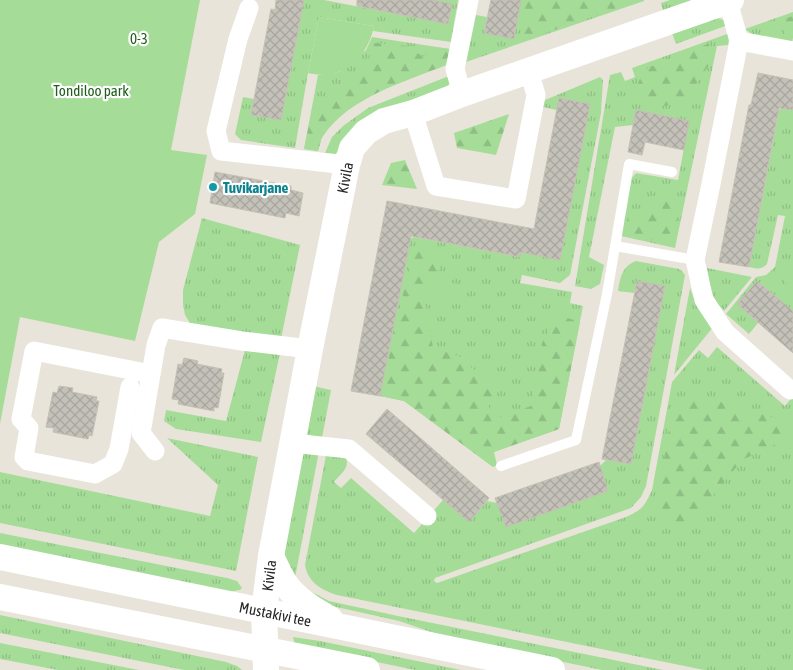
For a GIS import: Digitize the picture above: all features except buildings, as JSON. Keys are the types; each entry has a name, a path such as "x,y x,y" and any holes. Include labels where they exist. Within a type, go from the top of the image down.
{"main road":[{"name":"Kivila","path":"266,660 264,611 271,556 310,349 352,148 366,132 384,121 414,113 529,71 700,5 729,1"},
{"path":"271,556 290,591 310,607 348,629"},
{"name":"Mustakivi tee","path":"0,557 552,670"},
{"path":"0,597 266,660 357,669"}],"street":[{"path":"462,94 455,69 469,0"},
{"path":"729,1 739,41 695,260 704,300 718,323 725,332 790,390"},
{"path":"249,8 238,39 216,131 221,151 347,165"},
{"path":"739,41 793,51"},
{"path":"414,113 436,186 516,199 536,95 529,71"},
{"path":"155,451 141,433 156,345 162,328 242,341 310,349"},
{"path":"130,387 119,449 113,464 95,474 28,461 24,457 29,428 21,419 34,351 151,374"},
{"path":"292,443 349,449 428,516"}],"lane":[{"path":"501,466 576,440 607,294 629,164 672,172"},
{"path":"615,246 695,260"}],"green space":[{"name":"Tondiloo park","path":"0,0 200,0 171,150 207,155 195,214 159,242 135,341 20,317 0,424"},
{"path":"304,0 324,0 422,19 426,0 458,0 451,42 373,31 374,26 319,17 295,148 241,140 235,134 243,97 254,99 251,115 281,120"},
{"path":"521,0 644,1 466,62 476,15 487,17 484,33 514,38"},
{"path":"528,0 640,0 528,39 521,37 523,4"},
{"path":"670,0 692,0 664,14 661,3"},
{"path":"793,12 793,38 791,46 766,45 745,29"},
{"path":"793,16 793,35 785,36 781,20"},
{"path":"319,17 374,26 366,48 352,65 332,74 308,73"},
{"path":"718,18 726,21 728,25 676,44 672,33"},
{"path":"730,33 728,45 717,46 675,248 621,236 629,181 636,173 678,180 689,121 636,110 633,125 615,127 589,257 604,265 600,284 591,289 575,286 610,75 621,72 625,81 635,77 632,68"},
{"path":"372,37 450,49 446,65 378,92 362,101 334,122 322,138 318,151 304,149 318,75 339,72 366,50"},
{"path":"374,43 408,46 423,57 435,47 450,49 446,65 378,92 362,101 334,122 322,138 318,151 304,149 310,120 338,84 363,77"},
{"path":"708,44 712,60 679,104 653,107 633,97 643,71 672,56"},
{"path":"449,76 450,83 445,90 335,154 325,153 332,137 343,126 368,108"},
{"path":"600,77 603,80 601,113 570,275 560,283 522,275 520,283 572,292 570,303 583,306 559,429 494,452 493,467 404,401 380,396 410,239 414,237 519,257 520,252 560,259 590,104 559,98 557,110 543,107 545,100"},
{"path":"782,108 793,110 793,311 757,281 737,304 758,323 749,334 726,314 756,277 766,275 775,267 785,216 778,215 767,264 759,268 749,267 779,110"},
{"path":"509,114 496,155 457,148 454,133"},
{"path":"405,160 417,189 382,185 391,163"},
{"path":"662,198 678,209 676,235 668,243 626,234 628,211 643,210"},
{"path":"202,218 300,245 281,339 196,333 185,315 183,290"},
{"path":"414,246 442,251 439,269 425,302 433,348 459,356 473,369 491,375 498,388 488,406 498,418 531,406 542,343 558,315 580,322 559,429 494,452 497,465 493,467 404,401 380,396"},
{"path":"636,261 679,269 685,275 646,486 641,497 631,508 435,578 434,581 437,583 626,517 640,509 645,504 652,490 672,382 699,350 708,358 717,347 785,406 793,396 793,670 704,670 337,595 326,591 312,581 305,565 326,455 346,457 346,468 334,482 341,488 351,478 414,533 443,500 469,522 487,501 497,503 506,527 608,491 600,466 606,460 631,464 665,287 637,281 634,293 618,291 625,269"},
{"path":"707,268 752,277 724,311 713,296"},
{"path":"793,273 793,292 781,277"},
{"path":"436,280 457,284 453,305 432,301"},
{"path":"690,288 695,301 714,326 674,375"},
{"path":"245,350 280,353 261,442 176,429 164,421 166,410 226,421"},
{"path":"313,386 331,390 322,438 305,433"},
{"path":"690,393 785,421 793,430 793,436 742,460 681,536 657,518 661,477 672,411"},
{"path":"167,438 258,457 236,571 0,523 0,472 210,516 218,485"},
{"path":"308,449 319,451 295,578 283,556 300,457"},
{"path":"0,533 227,578 237,581 242,588 223,593 0,547"},
{"path":"306,589 329,601 663,670 602,670 452,639 399,621 323,604"},
{"path":"0,615 226,662 242,670 184,670 0,633"},
{"path":"293,637 461,670 415,670 295,645"},
{"path":"0,643 139,670 58,670 0,659"}],"place":[{"name":"Tuvikarjane","path":"213,187"}],"park label":[{"name":"0-3","path":"139,38"}]}
